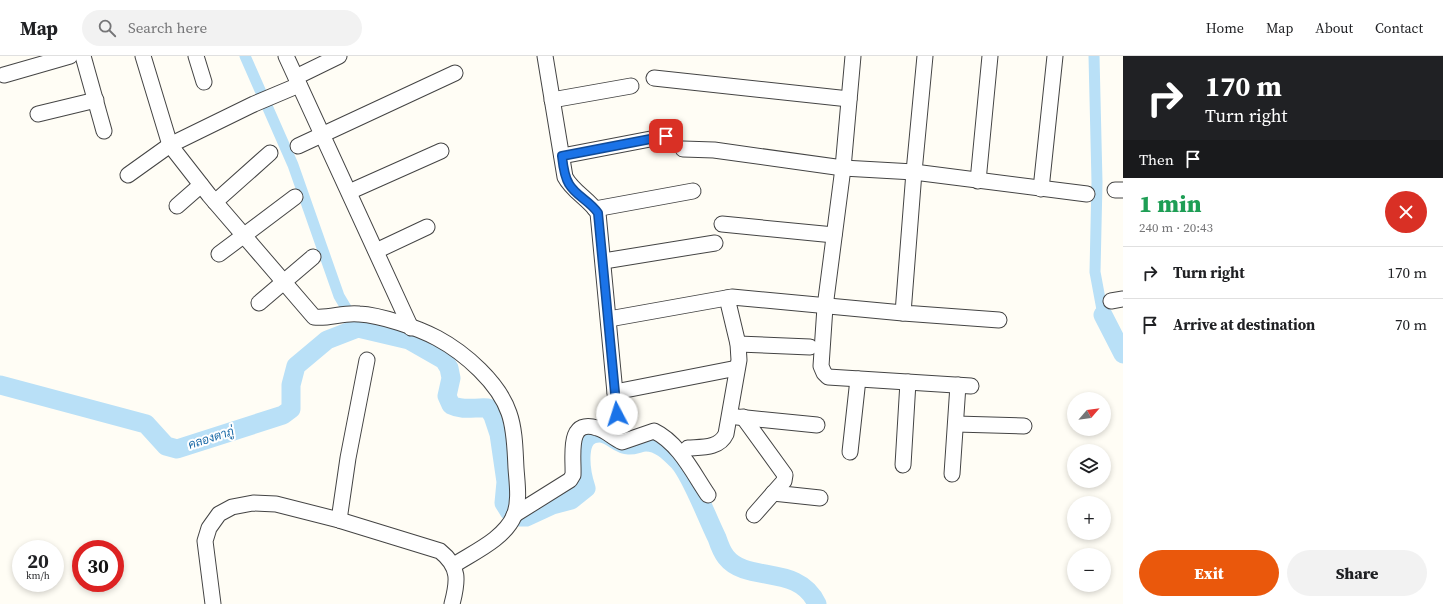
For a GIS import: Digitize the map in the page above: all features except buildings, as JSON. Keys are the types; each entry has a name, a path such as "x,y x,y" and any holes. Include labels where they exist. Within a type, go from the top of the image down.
{"street":[{"path":"4,75 70,56"},
{"path":"83,56 104,131"},
{"path":"143,56 170,145 215,202 314,317 322,318 359,314 400,323 437,338 474,364 499,392 509,413 514,434 518,491 514,515"},
{"path":"196,56 204,82"},
{"path":"286,56 411,328"},
{"path":"128,175 170,145 271,96 339,56"},
{"path":"545,56 565,177 570,185 592,204 598,213 604,261 617,414"},
{"path":"853,56 843,168 825,307 821,366 824,373 828,377 964,385 956,424 952,474"},
{"path":"904,313 914,172 925,56"},
{"path":"978,181 990,56"},
{"path":"1041,189 1055,56"},
{"path":"298,146 455,73"},
{"path":"654,78 849,98"},
{"path":"552,100 631,86"},
{"path":"38,114 96,100"},
{"path":"562,156 666,136"},
{"path":"683,149 714,150 843,168 914,172 1087,194"},
{"path":"349,192 441,151"},
{"path":"215,202 270,153"},
{"path":"177,206 201,185"},
{"path":"595,209 693,191"},
{"path":"219,254 295,197"},
{"path":"722,224 834,236"},
{"path":"376,251 427,226"},
{"path":"604,261 715,243"},
{"path":"259,303 313,257"},
{"path":"609,318 727,298 999,320"},
{"path":"688,448 717,444 723,440 736,417 738,344 727,298"},
{"path":"738,344 810,347"},
{"path":"339,520 348,458 367,360"},
{"path":"615,392 737,368"},
{"path":"850,452 858,379"},
{"path":"903,465 908,382"},
{"path":"736,417 817,425"},
{"path":"736,417 785,475 784,480 754,515"},
{"path":"956,424 1024,426"},
{"path":"454,565 498,536 514,515 570,480 573,476 573,436 578,430 587,427 598,428 622,442 654,431 677,450 708,495"},
{"path":"773,493 820,498"},
{"path":"213,604 205,541 209,528 219,514 232,507 253,503 276,504 339,520 440,551 448,557 454,565 457,584 452,604"}],"waterway":[{"path":"245,56 293,165 339,296 358,328"},
{"path":"1094,56 1097,182 1095,272 1103,315"},
{"path":"1103,315 1123,354"},
{"name":"คลองตาภู่","path":"0,385 146,424 166,446 177,449 283,415 291,409 291,385 296,366 327,340 358,328 409,340 444,360 449,368 451,378 447,396 451,405 465,408 488,408 493,416 499,434 506,482 504,503 509,511 516,517 526,517 552,505 571,500 586,488 582,473 581,454 586,439 592,434 605,434 625,445 651,442 668,452 684,469 694,487 726,557 735,565 746,570 785,578 798,583 808,591 817,604"}],"route":[{"path":"617,414 604,261 598,213 592,204 570,185 565,177 562,156 666,136"}]}
